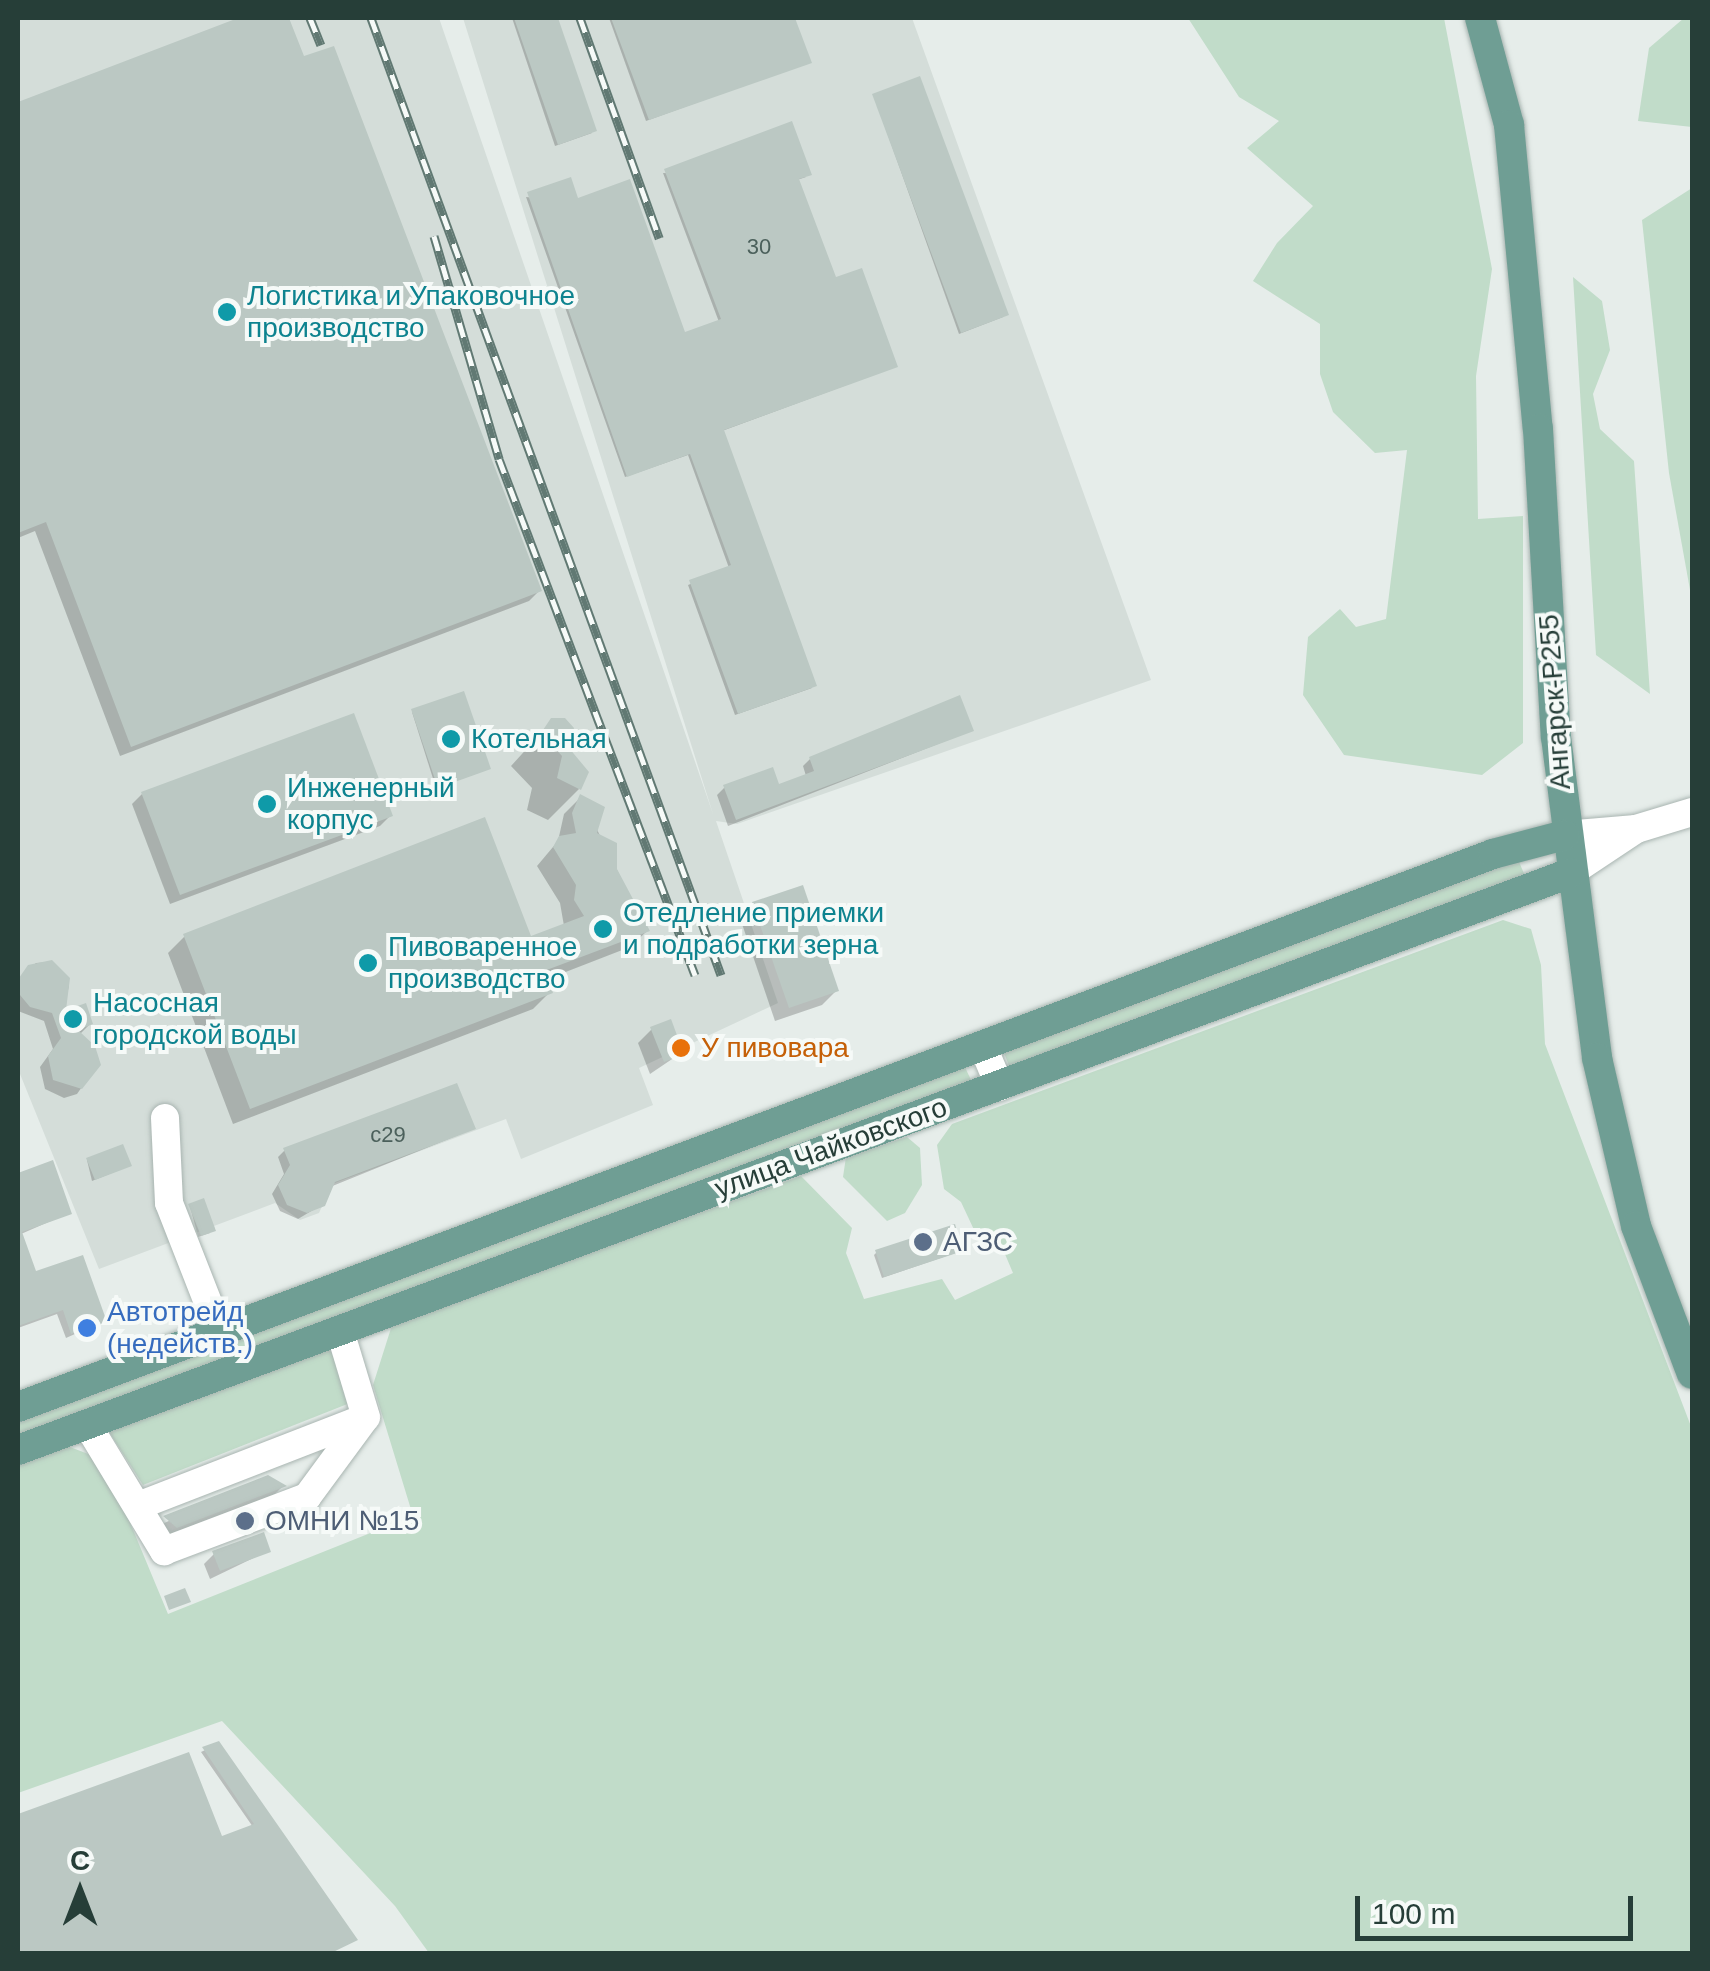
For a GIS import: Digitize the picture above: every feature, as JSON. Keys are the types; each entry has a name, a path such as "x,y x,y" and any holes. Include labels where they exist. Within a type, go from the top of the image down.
{"main road":[{"name":"Ангарск-Р255","path":"1480,18 1509,124 1565,835 1612,1143 1692,1374"},
{"name":"улица Чайковского","path":"18,1407 1493,854 1565,835"},
{"name":"улица Чайковского","path":"18,1450 1570,873"}],"street":[{"name":"улица Чайковского","path":"1565,835 1636,829 1692,812"},
{"name":"улица Чайковского","path":"1570,873 1636,829"},
{"path":"983,1046 1000,1087"},
{"path":"165,1118 169,1203 220,1334"},
{"path":"340,1331 366,1418"},
{"path":"138,1506 366,1418"},
{"path":"87,1424 164,1551 307,1497 366,1418"}],"shaded area":[{"path":"18,18 439,18 713,814 463,18 912,18 1151,680 737,824 716,821 778,1003 639,1068 653,1105 521,1159 506,1119 332,1184 319,1213 300,1220 275,1203 99,1269 18,1069"}],"green space":[{"path":"1188,18 1444,18 1492,269 1476,376 1478,519 1523,516 1523,743 1482,775 1344,755 1303,695 1308,637 1340,609 1356,627 1386,619 1407,450 1375,453 1333,412 1320,374 1320,324 1253,281 1277,243 1313,206 1247,148 1279,121 1239,97"},
{"path":"1684,18 1692,18 1692,127 1638,121 1649,48"},
{"path":"1692,188 1692,601 1669,473 1642,220"},
{"path":"1573,277 1602,301 1610,350 1593,394 1600,429 1634,461 1650,694 1596,655"},
{"path":"1517,857 1525,876 1010,1068 1002,1048"},
{"path":"1503,920 1531,929 1541,965 1545,1044 1692,1429 1692,1953 429,1953 395,1906 222,1721 18,1793 18,1462 62,1444 104,1460 168,1614 413,1516 373,1385 392,1325 801,1176 852,1228 846,1253 864,1299 942,1279 955,1300 1013,1273 1002,1247 983,1249 961,1202 944,1189 937,1145 952,1124"},
{"path":"963,1063 972,1082 18,1440 18,1418"},
{"path":"907,1137 920,1148 922,1185 905,1213 887,1221 843,1177 846,1157"},
{"path":"327,1348 344,1365 350,1403 143,1485 109,1432"}],"building":[{"name":"Логистика и Упаковочное производство","path":"238,18 289,18 304,56 334,46 542,591 131,747 46,522 18,533 18,102"},
{"path":"514,18 558,18 597,131 558,145"},
{"path":"611,18 795,18 812,63 649,120"},
{"path":"920,76 1009,315 961,333 872,94"},
{"path":"792,121 812,175 799,179 836,277 862,268 898,367 724,430 817,686 738,714 689,580 731,565 690,454 627,477 527,192 571,177 578,198 630,179 685,332 721,319 664,169"},
{"name":"Котельная","path":"464,691 491,769 438,788 411,709"},
{"path":"960,695 974,731 736,820 723,785 773,767 779,784 814,771 809,757"},
{"name":"Инженерный корпус","path":"354,713 393,816 180,895 141,792"},
{"path":"551,718 565,718 574,728 569,748 589,772 581,790 557,778 562,756 541,733"},
{"name":"Пивоваренное производство","path":"580,794 605,807 597,833 617,843 617,869 650,931 544,971 553,993 250,1109 183,934 485,817 531,936 584,916 574,900 576,885 553,847 559,836 576,833 572,813"},
{"path":"803,885 839,991 789,1008 752,902"},
{"path":"52,960 70,978 66,1010 86,1003 93,1024 78,1030 95,1046 101,1065 82,1089 53,1080 48,1056 61,1038 52,1013 30,1007 20,995 19,978 28,965"},
{"path":"671,1019 684,1054 664,1062 650,1027"},
{"path":"457,1083 476,1129 335,1182 325,1206 307,1213 287,1205 278,1185 290,1165 283,1148"},
{"path":"123,1144 132,1166 95,1180 86,1158"},
{"path":"53,1160 72,1214 22,1232 36,1271 83,1255 107,1322 71,1334 63,1310 18,1326 18,1173"},
{"path":"204,1198 216,1231 201,1236 188,1204"},
{"path":"955,1224 963,1251 884,1277 875,1250"},
{"path":"268,1475 287,1486 177,1528 163,1516"},
{"path":"264,1532 271,1552 220,1571 212,1551"},
{"path":"185,1588 191,1602 169,1610 164,1596"},
{"path":"219,1741 358,1940 329,1954 18,1954 18,1814 189,1752 222,1836 254,1824 202,1747"}],"railway":[{"path":"310,18 321,45"},
{"path":"371,18 721,975"},
{"path":"580,18 659,238"},
{"path":"434,236 499,459 695,975"}],"place":[{"name":"Логистика и Упаковочное производство","path":"227,312"},
{"name":"Котельная","path":"451,739"},
{"name":"Инженерный корпус","path":"267,804"},
{"name":"Отедление приемки и подработки зерна","path":"603,929"},
{"name":"Пивоваренное производство","path":"368,963"},
{"name":"Насосная городской воды","path":"73,1019"},
{"name":"У пивовара","path":"681,1048"},
{"name":"АГЗС","path":"923,1242"},
{"name":"Автотрейд (недейств.)","path":"87,1328"},
{"name":"ОМНИ №15","path":"245,1521"}]}
